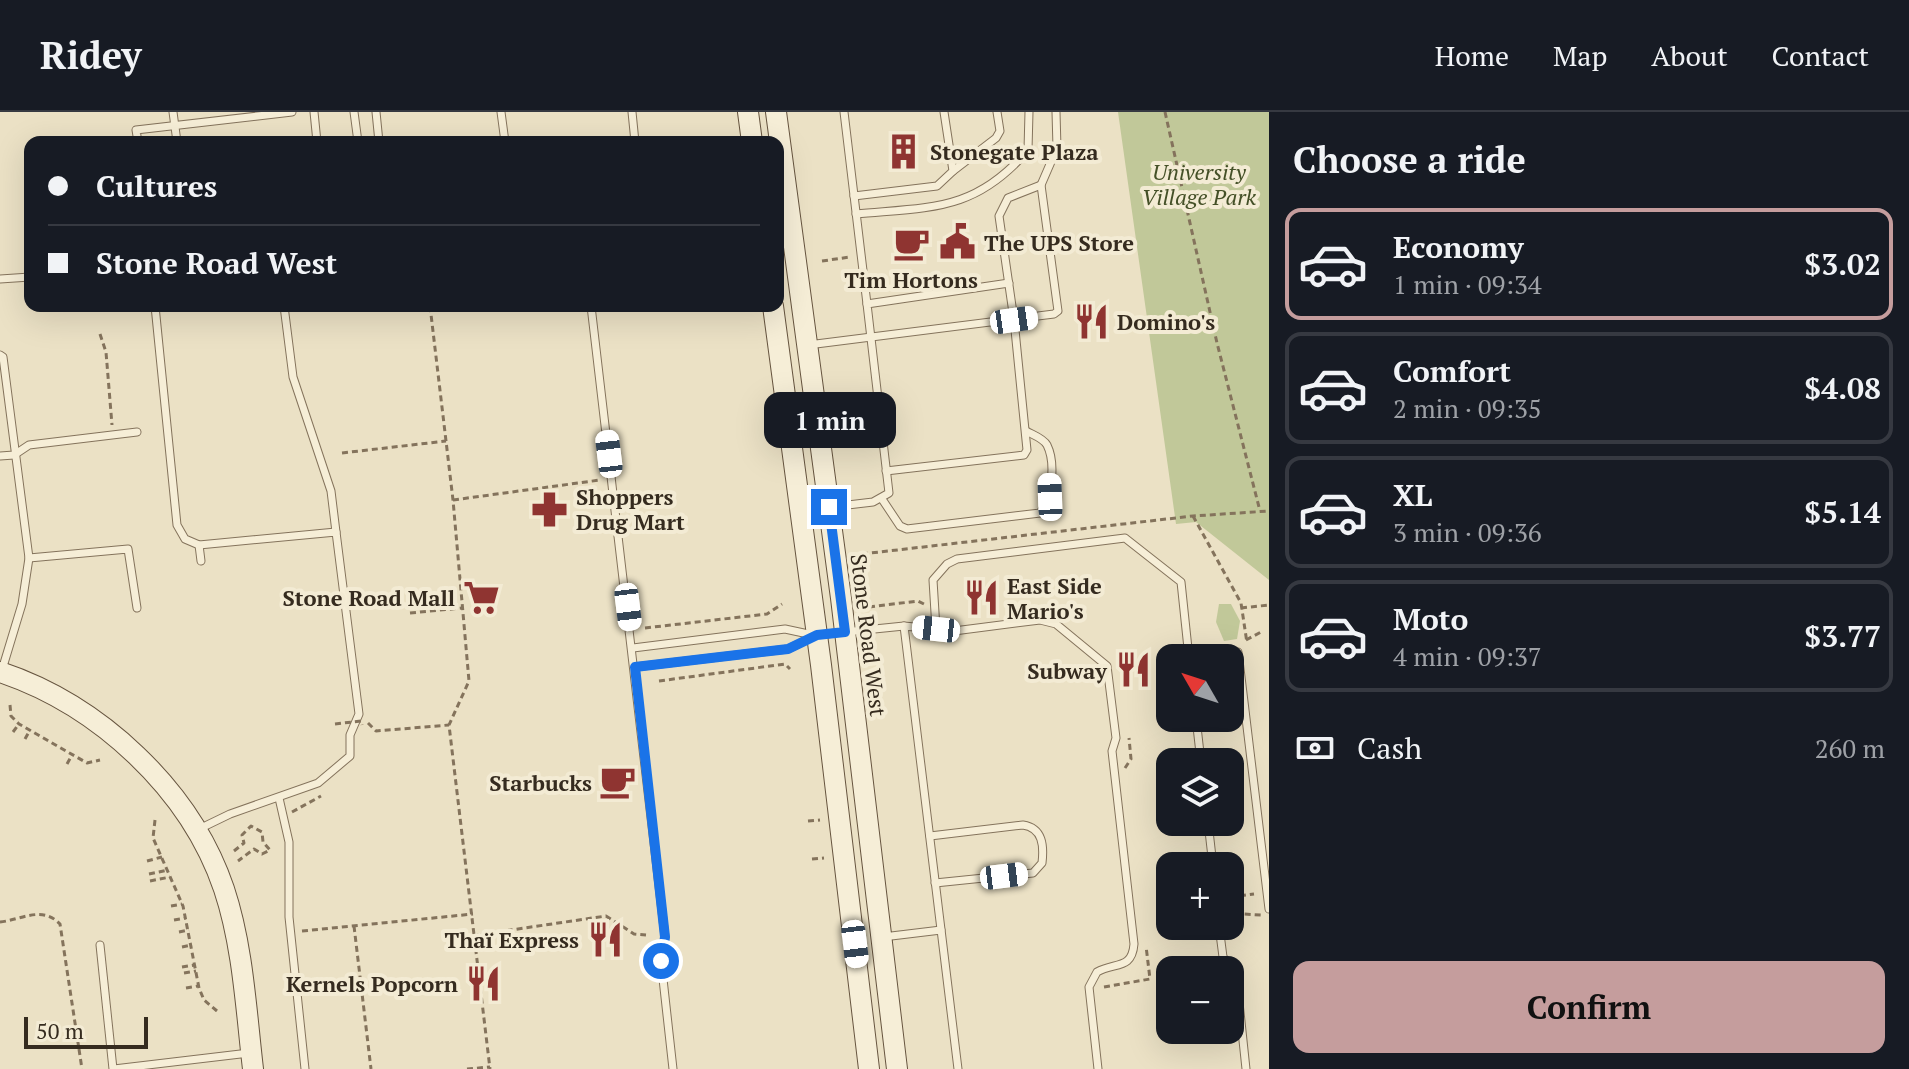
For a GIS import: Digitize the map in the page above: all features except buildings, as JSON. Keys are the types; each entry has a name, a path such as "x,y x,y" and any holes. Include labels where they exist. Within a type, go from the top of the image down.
{"main road":[{"path":"748,112 751,136"},
{"name":"Stone Road West","path":"776,112 778,136"},
{"name":"Stone Road West","path":"784,211 829,507 897,1069"},
{"path":"774,312 817,635 869,1069"},
{"path":"0,672 70,704 110,733 164,785 196,830 224,889 241,968 252,1061"},
{"path":"851,912 881,937"}],"lane":[{"path":"173,112 176,136"},
{"path":"137,136 136,130 292,112"},
{"path":"314,112 316,136"},
{"path":"354,112 357,136"},
{"path":"376,112 378,136"},
{"path":"501,112 504,136"},
{"path":"632,112 634,136"},
{"path":"829,507 882,499 889,493 844,112"},
{"path":"944,112 953,171"},
{"path":"854,196 937,186 996,138 1000,131 997,112"},
{"path":"856,214 944,205 976,195 1031,147 1029,112"},
{"path":"806,346 1014,320 1058,311 1041,185 1057,148 1056,112"},
{"path":"886,471 1024,455 1027,450 1014,320 999,216 1008,198 1041,185"},
{"path":"0,279 24,277"},
{"path":"867,304 1009,283"},
{"path":"156,312 177,525 185,539 199,545 336,532"},
{"path":"196,830 230,814 318,783 350,756 350,735 359,714 331,491 293,377 285,312"},
{"path":"592,312 665,937 661,961 673,1069"},
{"path":"0,355 3,357 29,558 22,604 0,672"},
{"path":"882,499 900,526 907,529 1040,513 1050,497 1049,449 1045,441 1026,431"},
{"path":"0,456 14,455 29,445 137,432"},
{"path":"936,629 933,580 947,564 957,559 1125,538 1181,582 1188,644"},
{"path":"199,545 201,561"},
{"path":"29,558 128,549 137,608"},
{"path":"633,648 785,629 817,635 904,626 954,631 1050,621 1107,666 1116,738 1112,751 1134,944 1133,956 1127,963 1097,972 1089,987 1098,1069"},
{"path":"904,626 958,1069"},
{"path":"635,667 788,649 817,635"},
{"path":"1244,701 1269,911"},
{"path":"279,798 289,842 291,934 305,1069"},
{"path":"930,836 1023,825 1036,830 1041,838 1042,863 1033,873 935,883"},
{"path":"881,937 941,930"},
{"path":"1221,940 1223,957 1236,974 1246,1069"},
{"path":"100,945 114,1069 252,1061"}],"path":[{"path":"1165,112 1217,343 1260,511"},
{"path":"822,261 861,256"},
{"path":"431,312 453,500 469,681 449,725 490,1068 467,1069"},
{"path":"100,334 106,352 113,435"},
{"path":"342,453 446,441"},
{"path":"453,500 612,478"},
{"path":"862,554 1193,516 1269,511"},
{"path":"1193,516 1241,608 1250,650 1244,651"},
{"path":"869,607 918,601 934,609"},
{"path":"645,628 767,614 782,604"},
{"path":"1241,608 1269,605"},
{"path":"1041,608 1052,606 1063,615"},
{"path":"410,613 462,608"},
{"path":"1246,640 1263,631"},
{"path":"659,681 785,664 790,669"},
{"path":"10,705 11,716 19,724 91,764 100,760"},
{"path":"359,714 376,731 449,725"},
{"path":"335,724 361,721 362,725"},
{"path":"13,732 19,724"},
{"path":"25,739 30,730"},
{"path":"1125,768 1131,759 1128,731"},
{"path":"30,742 35,733"},
{"path":"47,752 52,743"},
{"path":"56,757 61,748"},
{"path":"67,764 72,755"},
{"path":"808,821 828,819"},
{"path":"155,820 153,838 180,896 199,986 204,1000 217,1011"},
{"path":"234,851 244,843 242,835 251,826 262,832 263,842 270,850 262,854 254,849 238,861"},
{"path":"147,861 162,857"},
{"path":"812,859 832,857"},
{"path":"149,874 168,870"},
{"path":"150,881 171,877"},
{"path":"1244,895 1255,893"},
{"path":"171,898 180,896"},
{"path":"171,906 182,904"},
{"path":"1244,914 1269,911"},
{"path":"0,922 38,914 51,916 60,924 82,1069"},
{"path":"291,934 473,914"},
{"path":"475,935 606,916 634,934 646,935"},
{"path":"174,920 186,918"},
{"path":"354,925 371,1069"},
{"path":"179,932 189,930"},
{"path":"1099,994 1106,986 1150,979 1145,934"},
{"path":"182,947 192,945"},
{"path":"182,967 195,964"},
{"path":"184,973 196,971"},
{"path":"186,988 199,986"}],"green space":[{"name":"University Village Park","path":"1118,112 1269,112 1269,580 1196,522 1176,524"},
{"path":"1219,604 1231,604 1240,621 1237,639 1224,641 1216,622"}],"place":[{"name":"Stonegate Plaza","path":"904,151"},
{"name":"The UPS Store","path":"958,242"},
{"name":"Tim Hortons","path":"911,243"},
{"name":"Domino's","path":"1091,321"},
{"name":"Shoppers Drug Mart","path":"550,509"},
{"name":"Stone Road Mall","path":"481,597"},
{"name":"East Side Mario's","path":"981,598"},
{"name":"Subway","path":"1133,670"},
{"name":"Starbucks","path":"618,782"},
{"name":"Thaï Express","path":"605,939"},
{"name":"Kernels Popcorn","path":"484,983"}],"route":[{"path":"661,961 665,937 635,667 788,649 817,635 845,632 829,507"}]}
